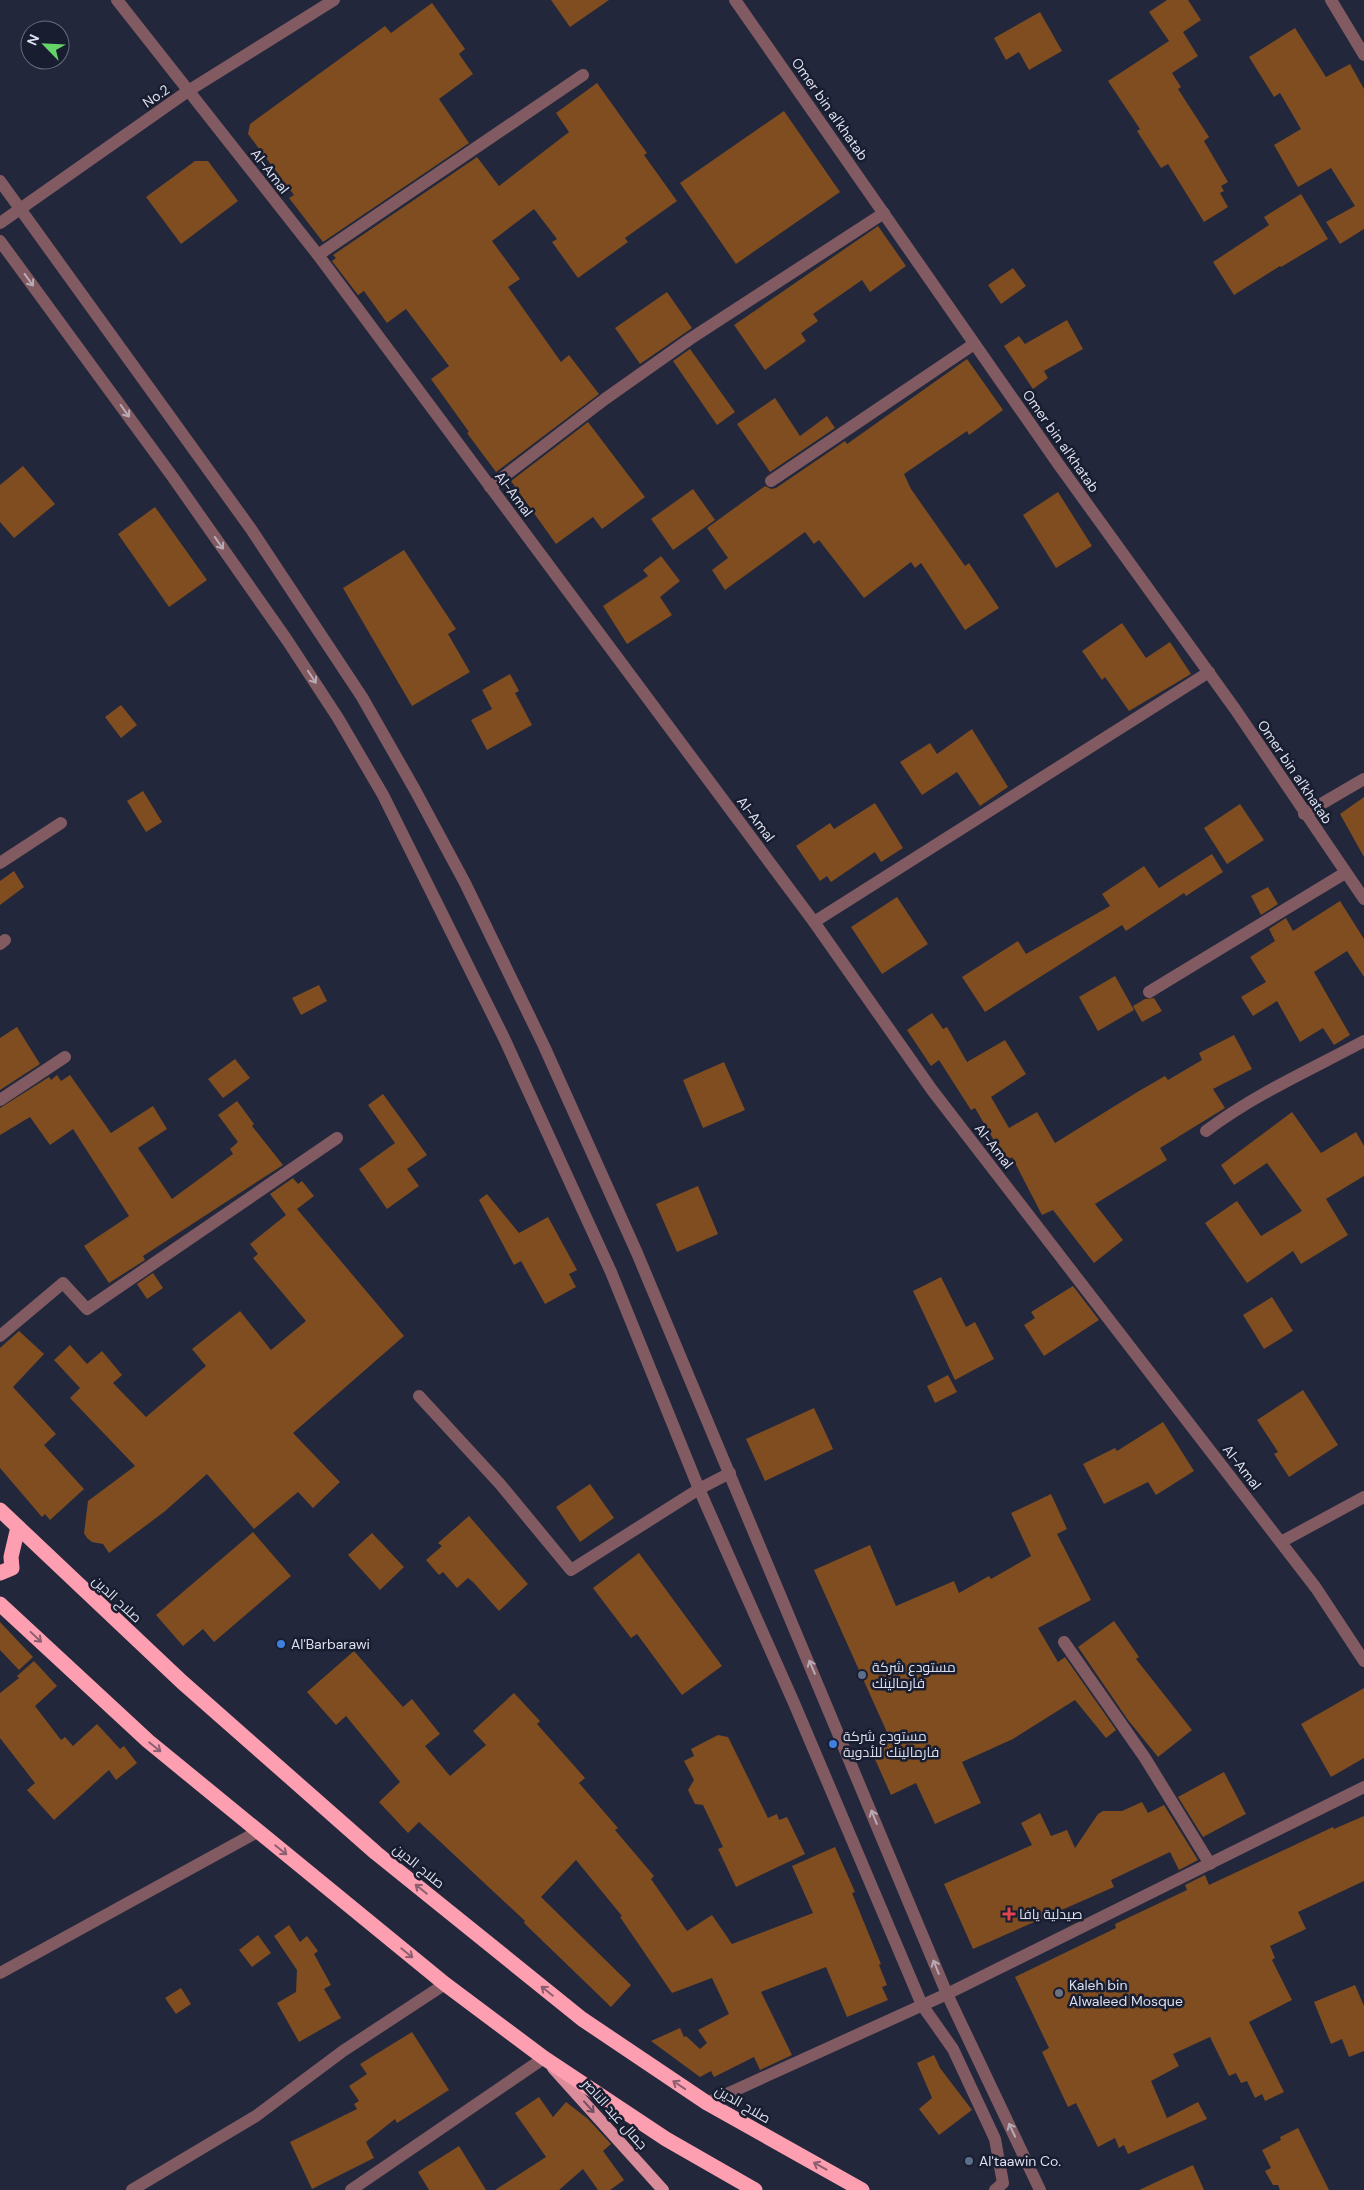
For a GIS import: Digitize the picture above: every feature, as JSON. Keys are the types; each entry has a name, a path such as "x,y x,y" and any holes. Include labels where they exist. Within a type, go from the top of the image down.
{"highway":[{"name":"صلاح الدين","path":"0,1510 182,1682 376,1853 582,2019 707,2103 862,2190"},
{"path":"0,1573 12,1568 12,1557 18,1528"},
{"path":"0,1604 148,1741 444,1984 544,2058 666,2139 755,2190"}],"main road":[{"name":"جمال عبد الناصر","path":"544,2058 664,2190"}],"street":[{"name":"Al-Amal","path":"117,0 318,255 814,922 932,1090 1316,1588 1364,1661"},
{"name":"No.2","path":"0,223 188,92 334,0"},
{"name":"Omer bin al'khatab","path":"735,0 974,344 1209,672 1304,814 1364,898"},
{"path":"1331,0 1364,55"},
{"path":"318,255 583,75"},
{"path":"0,181 251,529 362,697 416,790 465,883 544,1046 637,1253 947,1994 1040,2190"},
{"path":"490,486 667,356 884,213"},
{"path":"0,241 172,476 287,640 338,718 383,795 504,1038 611,1272 699,1489 790,1694 922,2005 953,2049 995,2140 1003,2183 995,2190"},
{"path":"771,481 974,344"},
{"path":"814,922 1209,672"},
{"path":"1304,814 1364,779"},
{"path":"0,863 61,823"},
{"path":"1148,992 1345,873"},
{"path":"1206,1131 1234,1110 1286,1080 1364,1041"},
{"path":"0,1100 65,1057"},
{"path":"1,1332 63,1283 87,1309 337,1138"},
{"path":"419,1396 500,1484 571,1570 699,1489 730,1473"},
{"path":"1281,1542 1364,1498"},
{"path":"1064,1642 1145,1758 1210,1864"},
{"path":"707,2103 947,1994 1364,1787"},
{"path":"0,1973 259,1831"},
{"path":"132,2190 256,2116 342,2051 444,1984"},
{"path":"359,2188 544,2058"}],"building":[{"path":"551,0 609,0 570,27"},
{"path":"1167,0 1188,0 1201,20 1183,32 1198,56 1172,73 1181,87 1178,89 1209,137 1204,141 1228,182 1221,186 1224,191 1220,193 1228,207 1204,222 1168,164 1161,168 1137,131 1140,129 1108,81 1169,41 1149,12"},
{"path":"432,3 465,49 459,54 473,74 439,99 469,143 323,242 289,198 294,195 248,134 250,124 385,26 391,33"},
{"path":"1040,12 1062,51 1029,70 1019,52 1006,60 994,38"},
{"path":"1295,28 1326,77 1350,64 1364,89 1364,229 1340,244 1326,222 1355,206 1331,168 1298,187 1274,145 1301,129 1280,93 1274,97 1249,57"},
{"path":"597,83 647,153 644,155 677,201 625,238 628,242 578,278 552,242 557,239 534,209 492,241 520,279 508,287 561,362 569,355 599,394 496,472 431,379 449,366 406,309 387,323 364,291 358,295 332,261 336,258 333,255 477,157 499,186 569,132 556,113"},
{"path":"784,111 840,192 736,264 680,183"},
{"path":"195,161 208,161 238,201 181,244 146,197"},
{"path":"1301,194 1328,239 1234,295 1213,262 1269,225 1264,217"},
{"path":"878,226 906,266 870,292 862,280 813,314 818,321 801,333 806,341 765,370 734,325"},
{"path":"1013,268 1026,286 1001,304 988,285"},
{"path":"667,292 692,328 640,364 615,328"},
{"path":"1067,320 1083,349 1044,371 1048,378 1033,389 1004,346 1019,336 1025,344"},
{"path":"690,349 735,412 717,425 673,361"},
{"path":"967,359 1003,410 969,435 967,431 904,474 911,489 965,566 969,563 999,608 965,630 921,563 915,568 911,562 864,598 819,540 814,544 805,532 725,590 712,570 728,558 707,528 765,486 771,489 776,488 845,441 847,444"},
{"path":"775,398 800,436 827,416 835,428 770,472 737,424"},
{"path":"588,422 645,497 602,529 593,517 556,544 511,481"},
{"path":"23,466 55,504 14,538 0,522 0,485"},
{"path":"693,489 715,520 673,550 651,519"},
{"path":"1058,492 1092,546 1056,568 1023,515"},
{"path":"155,507 207,580 169,607 118,534"},
{"path":"404,550 456,629 448,634 470,672 412,706 343,588"},
{"path":"661,556 680,581 660,597 672,615 627,644 603,606 648,576 643,570"},
{"path":"1122,623 1146,658 1170,642 1191,674 1129,711 1105,677 1102,680 1082,651"},
{"path":"510,674 519,691 515,693 532,725 487,750 471,720 492,709 482,690"},
{"path":"121,705 137,725 121,738 105,717"},
{"path":"972,729 1008,787 980,806 957,772 922,795 900,762 930,743 937,754"},
{"path":"143,791 162,822 146,832 127,801"},
{"path":"1364,797 1364,857 1340,814"},
{"path":"875,803 903,848 881,862 875,852 831,882 827,876 820,881 796,846 830,823 834,829"},
{"path":"1240,804 1264,840 1227,864 1204,828"},
{"path":"1212,854 1223,872 1186,896 1184,893 1126,931 1122,925 985,1012 962,977 1018,941 1026,954 1110,906 1102,894 1144,866 1159,888"},
{"path":"14,871 24,887 0,905 0,881"},
{"path":"1268,887 1278,904 1261,915 1251,896"},
{"path":"897,897 928,944 882,974 851,927"},
{"path":"1340,901 1364,939 1364,977 1347,951 1314,972 1350,1035 1334,1045 1323,1028 1300,1042 1277,1001 1253,1016 1241,997 1266,982 1250,957 1275,941 1269,929 1286,918 1293,931"},
{"path":"1115,976 1134,1010 1098,1031 1079,997"},
{"path":"319,985 327,1001 301,1015 292,998"},
{"path":"1154,998 1162,1011 1142,1022 1133,1006 1145,999"},
{"path":"932,1013 943,1029 947,1027 967,1062 1005,1040 1026,1074 991,1097 1009,1128 1037,1112 1055,1143 1165,1076 1168,1080 1202,1060 1199,1053 1234,1035 1252,1069 1213,1089 1225,1108 1160,1148 1167,1160 1095,1204 1123,1240 1094,1263 1053,1210 1042,1215 1012,1157 1006,1161 975,1108 971,1110 939,1060 931,1066 907,1030"},
{"path":"17,1027 40,1064 0,1090 0,1038"},
{"path":"235,1059 250,1078 223,1098 208,1079"},
{"path":"724,1062 745,1110 703,1128 683,1080"},
{"path":"57,1075 61,1081 70,1075 111,1133 153,1106 167,1129 138,1148 172,1199 233,1154 230,1149 238,1142 218,1115 237,1101 254,1124 252,1126 283,1165 143,1256 145,1260 109,1283 84,1246 129,1216 73,1129 50,1145 30,1117 0,1135 0,1108 49,1077 51,1080"},
{"path":"383,1094 427,1155 407,1169 419,1186 387,1209 359,1169 395,1143 368,1105"},
{"path":"1292,1112 1321,1153 1356,1132 1364,1146 1364,1176 1326,1199 1348,1235 1301,1264 1293,1251 1247,1283 1205,1223 1237,1201 1261,1236 1302,1211 1267,1163 1234,1185 1221,1165"},
{"path":"293,1178 298,1184 302,1181 314,1196 297,1209 404,1336 293,1433 340,1482 313,1508 298,1492 254,1529 207,1474 164,1512 109,1553 103,1544 92,1542 84,1533 88,1501 135,1466 70,1398 80,1388 54,1360 70,1345 87,1364 102,1351 122,1375 113,1383 146,1417 206,1366 192,1349 240,1311 271,1350 306,1321 253,1258 258,1254 250,1244 286,1215 270,1194"},
{"path":"698,1186 718,1234 677,1252 656,1204"},
{"path":"487,1194 519,1233 548,1217 577,1270 569,1274 576,1287 545,1304 521,1261 514,1265 479,1200"},
{"path":"153,1273 163,1288 147,1299 137,1284"},
{"path":"941,1277 966,1327 975,1322 994,1359 955,1380 913,1291"},
{"path":"1073,1286 1099,1320 1044,1356 1024,1325 1035,1318 1031,1312"},
{"path":"1272,1297 1293,1331 1264,1349 1243,1315"},
{"path":"19,1331 44,1354 13,1387 56,1434 44,1445 84,1489 50,1520 45,1514 42,1517 0,1468 0,1348"},
{"path":"948,1375 957,1392 935,1403 927,1386"},
{"path":"1303,1390 1338,1445 1289,1477 1274,1454 1278,1452 1257,1420"},
{"path":"814,1408 833,1449 765,1481 746,1439"},
{"path":"1163,1422 1194,1471 1156,1495 1148,1482 1104,1504 1083,1464 1115,1448 1117,1451"},
{"path":"590,1484 614,1518 580,1542 556,1507"},
{"path":"1051,1494 1067,1529 1057,1534 1091,1600 1038,1628 1058,1662 1065,1657 1116,1730 1106,1738 1075,1700 1013,1739 962,1762 981,1803 935,1824 916,1783 891,1795 870,1748 890,1739 814,1570 870,1545 896,1606 954,1581 959,1593 989,1576 991,1579 1031,1556 1011,1513"},
{"path":"469,1516 528,1584 499,1611 468,1578 457,1588 443,1572 439,1575 426,1560 442,1546 438,1543"},
{"path":"253,1532 291,1576 214,1642 203,1629 183,1646 156,1615"},
{"path":"372,1533 404,1567 380,1590 348,1555"},
{"path":"639,1553 722,1666 682,1695 637,1634 631,1638 593,1588"},
{"path":"1114,1621 1139,1657 1136,1659 1192,1730 1158,1757 1128,1720 1078,1647"},
{"path":"0,1622 33,1657 19,1670 0,1650"},
{"path":"354,1651 403,1707 412,1699 440,1734 425,1746 450,1776 486,1745 473,1731 514,1693 540,1721 537,1724 585,1778 579,1783 618,1828 615,1830 654,1876 651,1879 687,1931 712,1915 732,1944 813,1913 792,1866 835,1847 855,1892 852,1893 881,1964 879,1965 887,1985 882,1987 888,2000 847,2017 826,1967 761,1992 792,2055 760,2070 754,2057 714,2077 711,2071 700,2077 651,2041 680,2028 684,2037 686,2036 700,2049 707,2043 698,2030 729,2014 712,1978 672,1993 620,1917 622,1916 576,1860 541,1897 631,1985 611,2007 524,1923 525,1921 419,1822 408,1833 379,1802 400,1782 346,1716 336,1725 307,1692"},
{"path":"34,1661 57,1686 35,1706 61,1740 65,1737 73,1746 97,1724 120,1749 124,1746 137,1763 116,1780 109,1770 54,1820 27,1790 35,1783 0,1738 0,1693 19,1678 17,1676"},
{"path":"1364,1688 1364,1758 1331,1777 1301,1724"},
{"path":"718,1735 728,1737 768,1818 777,1814 779,1820 787,1817 805,1854 736,1887 718,1849 723,1847 703,1805 695,1804 688,1790 694,1780 684,1761 694,1756 691,1749"},
{"path":"1224,1772 1246,1814 1203,1837 1178,1797"},
{"path":"1142,1802 1148,1813 1164,1805 1198,1860 1179,1870 1170,1852 1111,1880 1114,1887 973,1949 944,1884 1032,1845 1021,1823 1040,1813 1051,1836 1067,1830 1075,1848 1098,1814 1103,1811 1122,1811"},
{"path":"1364,1816 1364,1881 1298,1912 1306,1929 1270,1946 1275,1958 1272,1960 1292,2000 1249,2022 1284,2092 1265,2101 1262,2094 1255,2098 1247,2081 1241,2083 1236,2073 1229,2076 1210,2037 1173,2054 1179,2066 1151,2081 1167,2118 1198,2102 1207,2119 1128,2154 1124,2145 1119,2148 1115,2138 1098,2147 1076,2103 1068,2107 1042,2052 1049,2048 1015,1977 1116,1928 1115,1924 1187,1890 1185,1885 1205,1875 1209,1885 1333,1827 1334,1829"},
{"path":"289,1925 300,1942 307,1936 318,1951 314,1954 331,1985 324,1989 341,2018 299,2042 277,2003 296,1992 297,1970 274,1936"},
{"path":"258,1935 271,1953 252,1967 239,1950"},
{"path":"1355,1985 1364,2006 1364,2051 1349,2057 1342,2039 1331,2044 1314,2002"},
{"path":"181,1988 191,2004 176,2014 165,1998"},
{"path":"412,2032 449,2090 397,2123 395,2119 366,2142 374,2158 312,2189 290,2142 357,2109 354,2104 359,2101 349,2086 367,2074 360,2064"},
{"path":"934,2055 940,2068 972,2110 939,2135 919,2109 932,2098 917,2063"},
{"path":"539,2097 553,2117 566,2102 588,2119 611,2144 603,2151 624,2180 610,2190 598,2190 583,2169 559,2190 495,2190 546,2157 515,2113"},
{"path":"1298,2128 1329,2190 1280,2190 1278,2185 1273,2185 1265,2171 1271,2168 1262,2150 1281,2140 1280,2137"},
{"path":"459,2146 486,2190 429,2190 418,2172"},
{"path":"1193,2165 1204,2190 1139,2190"}],"place":[{"name":"Al'Barbarawi","path":"281,1644"},
{"name":"مستودع شركة فارمالينك","path":"862,1675"},
{"name":"مستودع شركة فارمالينك للأدوية","path":"833,1744"},
{"name":"صيدلية يافا","path":"1009,1914"},
{"name":"Kaleh bin Alwaleed Mosque","path":"1059,1993"},
{"name":"Al'taawin Co.","path":"969,2161"}]}
